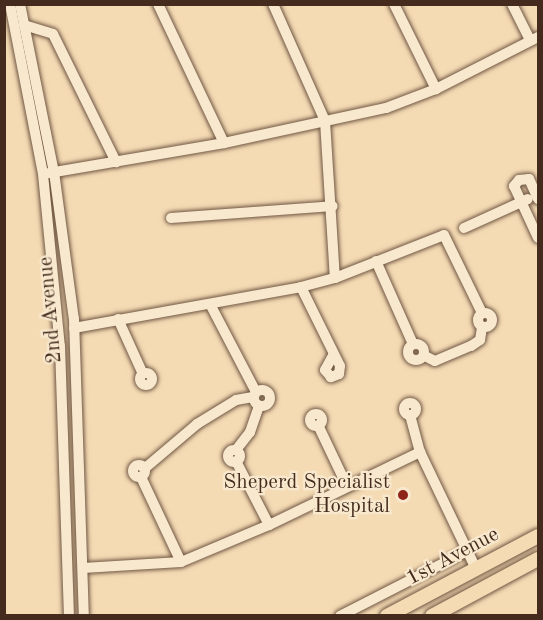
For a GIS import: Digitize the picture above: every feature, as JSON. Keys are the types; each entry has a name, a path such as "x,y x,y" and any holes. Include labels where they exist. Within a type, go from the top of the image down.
{"main road":[{"name":"1st Avenue","path":"387,615 538,536"},
{"name":"1st Avenue","path":"432,615 538,559"}],"street":[{"name":"2nd Avenue","path":"10,4 43,174 62,392 69,615"},
{"name":"2nd Avenue","path":"20,4 54,172 74,328 84,615"},
{"path":"158,4 224,143"},
{"path":"273,4 326,121 333,206 335,278"},
{"path":"394,4 436,89"},
{"path":"43,174 224,143 386,108 436,89 534,39 512,4"},
{"path":"24,25 53,34 116,162"},
{"path":"464,228 522,202 538,197 529,179 519,180 514,186 522,202 538,238"},
{"path":"171,218 333,206"},
{"path":"74,328 301,287 335,278 376,261 444,235 482,313 487,313 491,322 482,327 480,340 435,361 424,356 424,349 413,344 376,261"},
{"path":"301,287 334,354"},
{"path":"210,304 256,398 250,432 236,456 269,525"},
{"path":"118,319 143,374"},
{"path":"181,562 142,473 197,424 236,400 256,398"},
{"path":"410,415 420,452 476,569"},
{"path":"318,425 347,486"},
{"path":"82,568 181,562 269,525 420,452"},
{"path":"340,615 467,551"}],"place":[{"name":"Sheperd Specialist Hospital","path":"403,495"}]}
